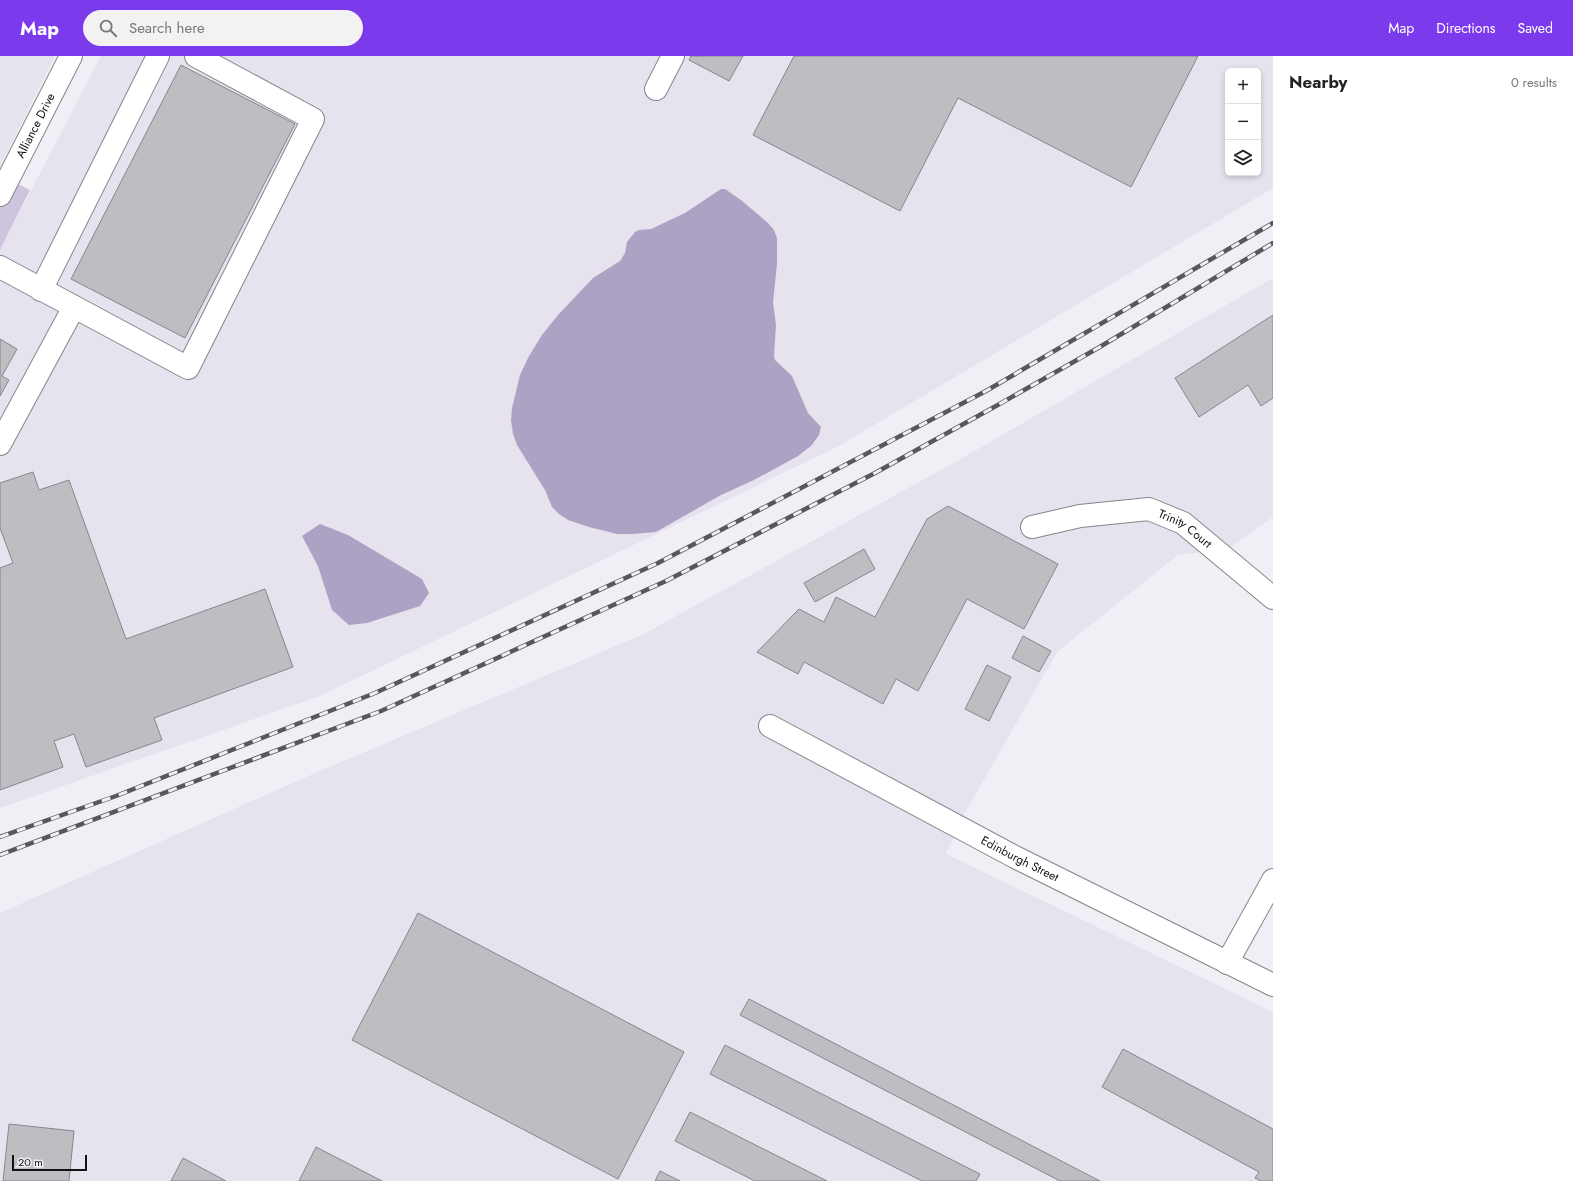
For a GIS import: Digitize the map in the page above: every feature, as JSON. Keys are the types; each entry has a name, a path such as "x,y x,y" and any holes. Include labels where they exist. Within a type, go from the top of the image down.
{"street":[{"name":"Alliance Drive","path":"0,195 72,56"},
{"path":"41,290 158,56"},
{"path":"0,267 188,368 313,119 196,56"},
{"path":"656,89 673,56"},
{"path":"0,444 74,307"},
{"name":"Trinity Court","path":"1032,527 1080,516 1149,509 1183,522 1273,598"},
{"name":"Edinburgh Street","path":"770,726 1015,857 1273,985"},
{"path":"1227,963 1273,880"}],"shaded area":[{"path":"0,56 55,56 0,166"},
{"path":"101,56 1273,56 1273,188 839,446 320,696 0,808 0,250"},
{"path":"0,175 30,190 0,250"},
{"path":"721,189 725,189 741,200 774,230 777,238 777,264 773,302 776,325 774,356 775,360 792,376 808,413 821,427 819,435 811,446 798,456 754,480 721,495 656,532 617,534 568,520 552,507 545,490 517,445 513,434 511,420 512,408 520,375 529,356 542,335 558,315 593,278 620,261 625,253 627,242 635,232 639,230 651,229 685,213"},
{"path":"1273,278 1273,517 1228,549 1178,555 1057,652 966,811 946,854 1273,1012 1273,1181 0,1181 0,913 322,770 642,635 959,460"},
{"path":"320,524 348,535 422,579 429,593 420,606 367,623 349,625 332,610 318,566 302,536"}],"building":[{"path":"691,56 743,56 729,81 689,60"},
{"path":"794,56 1198,56 1131,187 958,98 900,211 753,135"},
{"path":"181,65 295,124 185,338 71,279"},
{"path":"1273,315 1273,398 1261,406 1248,385 1199,417 1175,378"},
{"path":"0,339 17,349 2,376 9,380 0,396"},
{"path":"33,472 39,490 69,480 126,639 265,589 293,667 154,718 162,740 86,767 74,734 54,741 63,767 0,790 0,568 13,563 0,528 0,483"},
{"path":"948,506 1058,564 1024,629 967,599 918,691 896,679 883,704 804,662 798,674 757,652 799,609 824,622 836,597 875,617 927,519"},
{"path":"864,549 875,569 815,602 804,583"},
{"path":"1023,636 1051,651 1039,672 1012,658"},
{"path":"987,665 1011,677 989,721 965,709"},
{"path":"418,913 684,1052 618,1179 352,1040"},
{"path":"749,999 1100,1181 1060,1181 740,1015"},
{"path":"725,1045 980,1174 976,1181 922,1181 710,1074"},
{"path":"1123,1049 1273,1129 1273,1181 1261,1181 1255,1178 1259,1172 1102,1087"},
{"path":"690,1112 827,1181 755,1181 675,1141"},
{"path":"9,1124 74,1131 69,1181 3,1181"},
{"path":"316,1147 382,1181 299,1181"},
{"path":"183,1158 226,1181 171,1181"},
{"path":"660,1171 680,1181 655,1181"}],"railway":[{"path":"0,837 116,796 375,693 658,563 986,391 1273,223"},
{"path":"0,855 381,711 666,581 875,473 996,406 1098,348 1273,243"}]}
